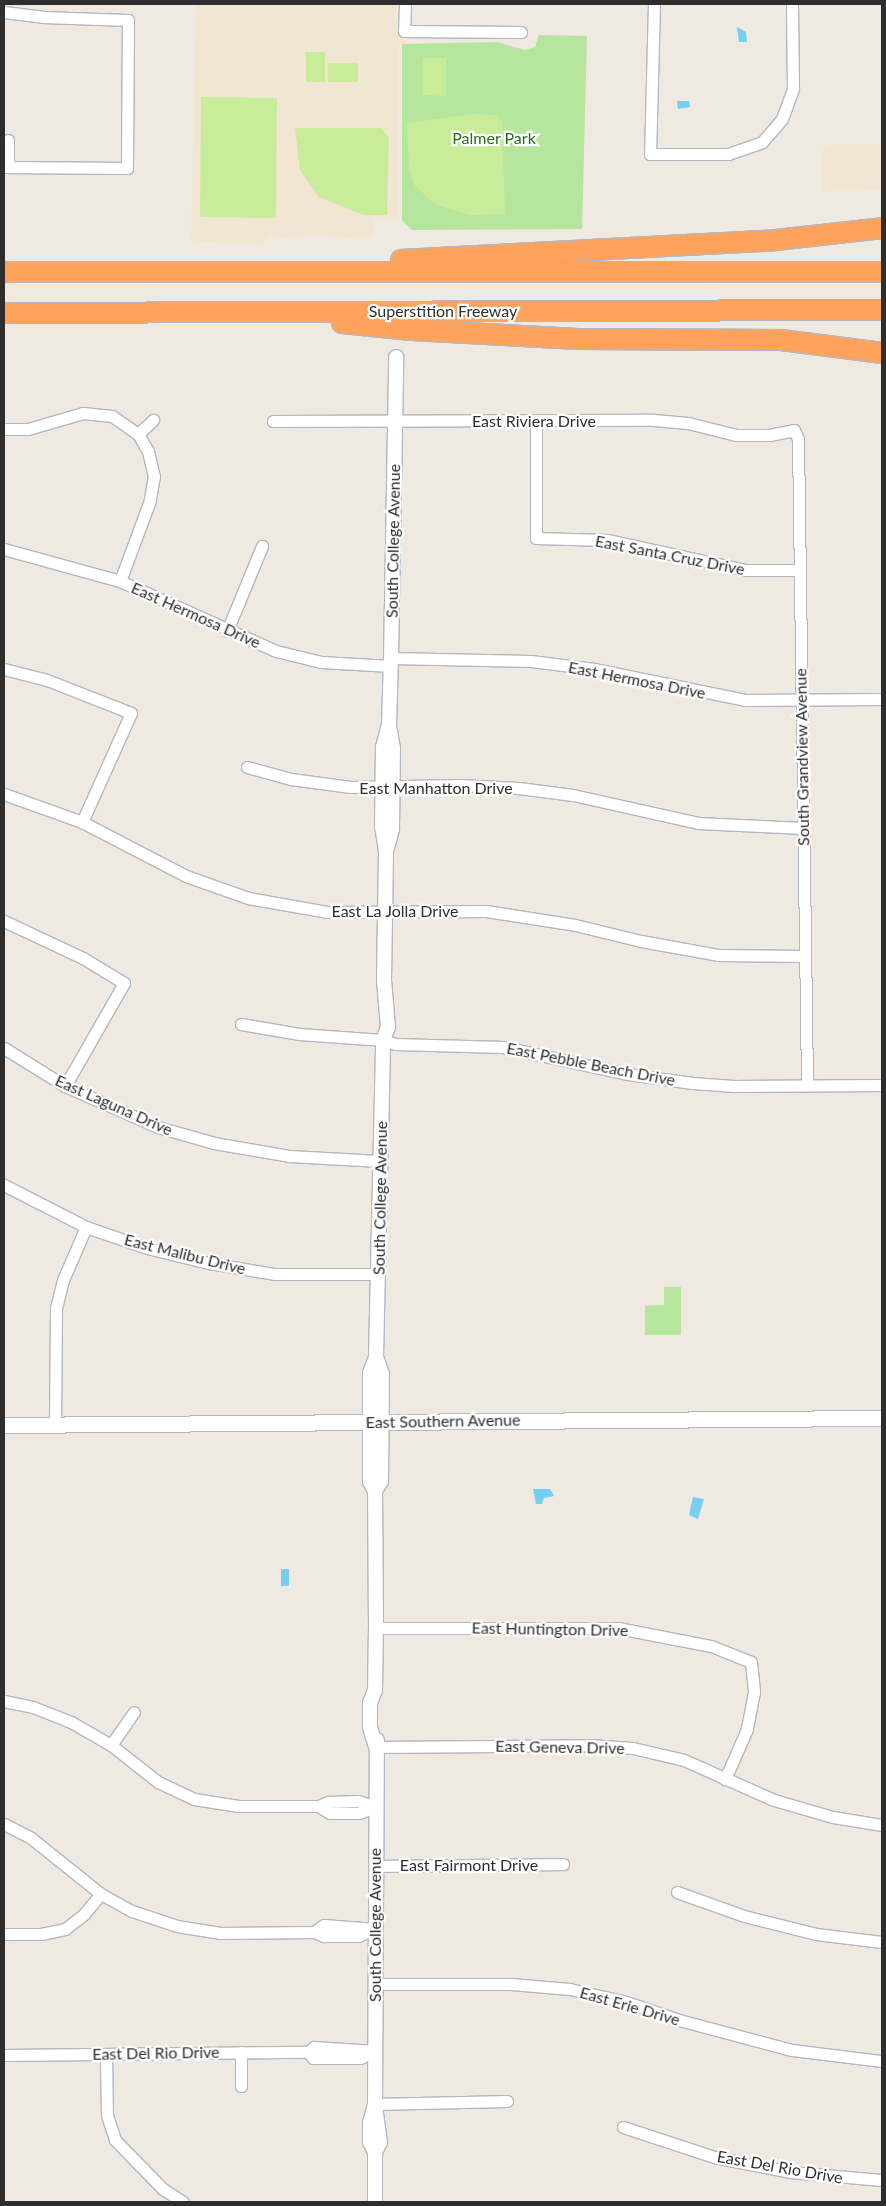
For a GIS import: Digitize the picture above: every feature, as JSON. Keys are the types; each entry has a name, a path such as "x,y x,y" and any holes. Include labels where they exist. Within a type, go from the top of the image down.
{"highway":[{"path":"216,272 558,250 767,241 882,228"},
{"path":"4,267 59,272"},
{"path":"4,272 882,272"},
{"name":"Superstition Freeway","path":"4,313 882,310"},
{"path":"4,326 84,312"},
{"path":"243,312 412,330 578,339 781,340 882,353"}],"main road":[{"name":"East Southern Avenue","path":"4,1424 882,1418"}],"street":[{"path":"404,4 404,31 520,32"},
{"path":"654,4 650,154 728,154 762,142 782,119 793,88 792,4"},
{"path":"4,12 44,17 128,20 127,168 6,167 8,140"},
{"name":"South College Avenue","path":"375,2202 375,2152 380,2142 380,2129 374,2104 376,1747 370,1728 370,1703 375,1690 375,1491 381,1481 375,1421 382,1374 376,1356 384,1040 378,1027 379,1000 384,980 386,851 392,829 388,786 393,749 389,725 396,357"},
{"path":"4,429 28,429 83,413 112,416 138,434 148,450 154,476 150,503 120,581"},
{"path":"138,434 153,420"},
{"name":"East Riviera Drive","path":"273,422 654,420 688,423 736,435 769,435 794,430"},
{"name":"East Santa Cruz Drive","path":"536,421 536,538 607,540 746,570 799,570"},
{"name":"South Grandview Avenue","path":"794,430 798,439 807,1085"},
{"path":"227,631 262,546"},
{"name":"East Hermosa Drive","path":"4,550 120,581 227,631 276,650 321,662 531,661 594,669 729,698 802,700 882,699"},
{"path":"4,669 47,680 130,713 82,822"},
{"name":"East Manhatton Drive","path":"247,767 290,779 340,786 468,785 536,790 698,822 803,828"},
{"name":"East La Jolla Drive","path":"4,794 82,822 186,876 248,898 327,912 486,911 575,924 641,941 718,954 805,956"},
{"path":"4,920 83,958 124,983 65,1086"},
{"name":"East Pebble Beach Drive","path":"241,1024 299,1034 384,1040 395,1044 478,1045 530,1050 628,1074 692,1083 882,1085"},
{"name":"East Laguna Drive","path":"4,1048 65,1086 158,1127 214,1143 289,1156 380,1160"},
{"name":"East Malibu Drive","path":"4,1185 86,1227 156,1250 275,1274 378,1274"},
{"path":"56,1424 56,1308 63,1280 86,1227"},
{"name":"East Huntington Drive","path":"376,1628 618,1628 711,1646 751,1662 754,1692 747,1729 725,1779"},
{"path":"4,1701 33,1707 63,1719 111,1745 158,1782 194,1799 238,1806 318,1806 330,1813 359,1813 376,1807"},
{"path":"111,1745 134,1712"},
{"name":"East Geneva Drive","path":"376,1747 588,1745 633,1748 684,1760 774,1800 833,1817 882,1825"},
{"path":"4,1824 31,1838 101,1894 155,1920 202,1931 314,1932 324,1925 375,1928"},
{"name":"East Fairmont Drive","path":"375,1866 563,1864"},
{"path":"677,1892 744,1916 816,1934 882,1942"},
{"path":"4,1934 41,1934 65,1928 84,1914 101,1894"},
{"name":"East Erie Drive","path":"375,1984 512,1984 570,1989 626,2002 680,2020 792,2050 882,2060"},
{"name":"East Del Rio Drive","path":"4,2054 308,2052 313,2058 360,2058 374,2051"},
{"path":"241,2052 241,2086"},
{"path":"106,2054 107,2115 115,2140 163,2189 183,2202"},
{"path":"374,2104 507,2101"},
{"name":"East Del Rio Drive","path":"623,2127 723,2159 790,2172 882,2180"}],"shaded area":[{"path":"196,4 396,4 396,28 406,42 399,46 397,219 373,220 374,237 363,239 313,235 278,239 271,235 265,238 264,245 191,241"},
{"path":"882,144 882,190 823,191 821,151 827,145"}],"green space":[{"name":"Palmer Park","path":"539,35 587,36 582,229 412,230 402,220 402,44 497,42 525,50 535,47"},
{"path":"306,52 325,52 325,82 306,82"},
{"path":"423,58 446,58 446,96 422,95"},
{"path":"328,63 358,63 358,82 328,82"},
{"path":"201,97 277,98 276,218 200,217"},
{"path":"472,114 497,115 502,122 505,214 469,215 436,205 415,186 409,170 407,123"},
{"path":"295,128 381,128 389,137 387,215 363,215 319,197 300,170"},
{"path":"664,1287 681,1287 681,1335 645,1335 645,1306 664,1305"}],"water":[{"path":"737,27 746,32 747,42 739,42"},
{"path":"677,101 689,101 690,107 678,109"},
{"path":"533,1489 550,1489 554,1496 544,1498 542,1504 536,1504"},
{"path":"693,1497 704,1499 698,1519 689,1515"},
{"path":"281,1569 289,1569 289,1586 281,1586"}]}
